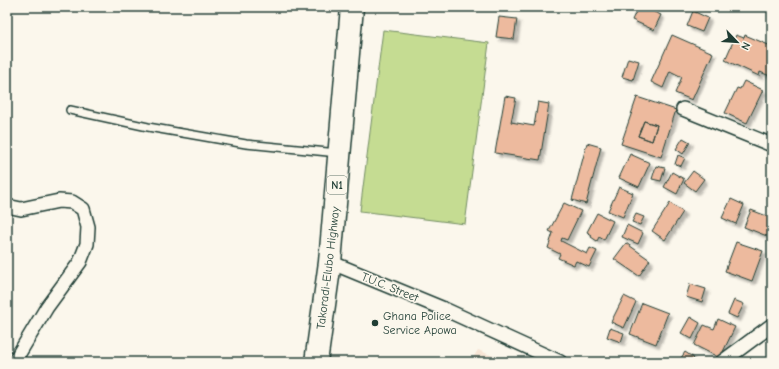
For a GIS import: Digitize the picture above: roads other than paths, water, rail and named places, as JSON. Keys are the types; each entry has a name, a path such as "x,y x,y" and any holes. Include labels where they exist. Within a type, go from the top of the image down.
{"highway":[{"name":"Takoradi-Elubo Highway","path":"316,362 330,262 352,7"}],"street":[{"path":"683,109 772,145"},
{"path":"7,206 21,209 59,201 72,202 83,209 88,227 87,244 80,262 47,307 28,336 14,362"},
{"name":"T.U.C. Street","path":"330,262 444,309 560,362"},
{"path":"725,361 772,325"}],"lane":[{"path":"70,110 148,127 239,143 340,154"}],"place":[{"name":"Ghana Police Service Apowa","path":"375,323"}]}
